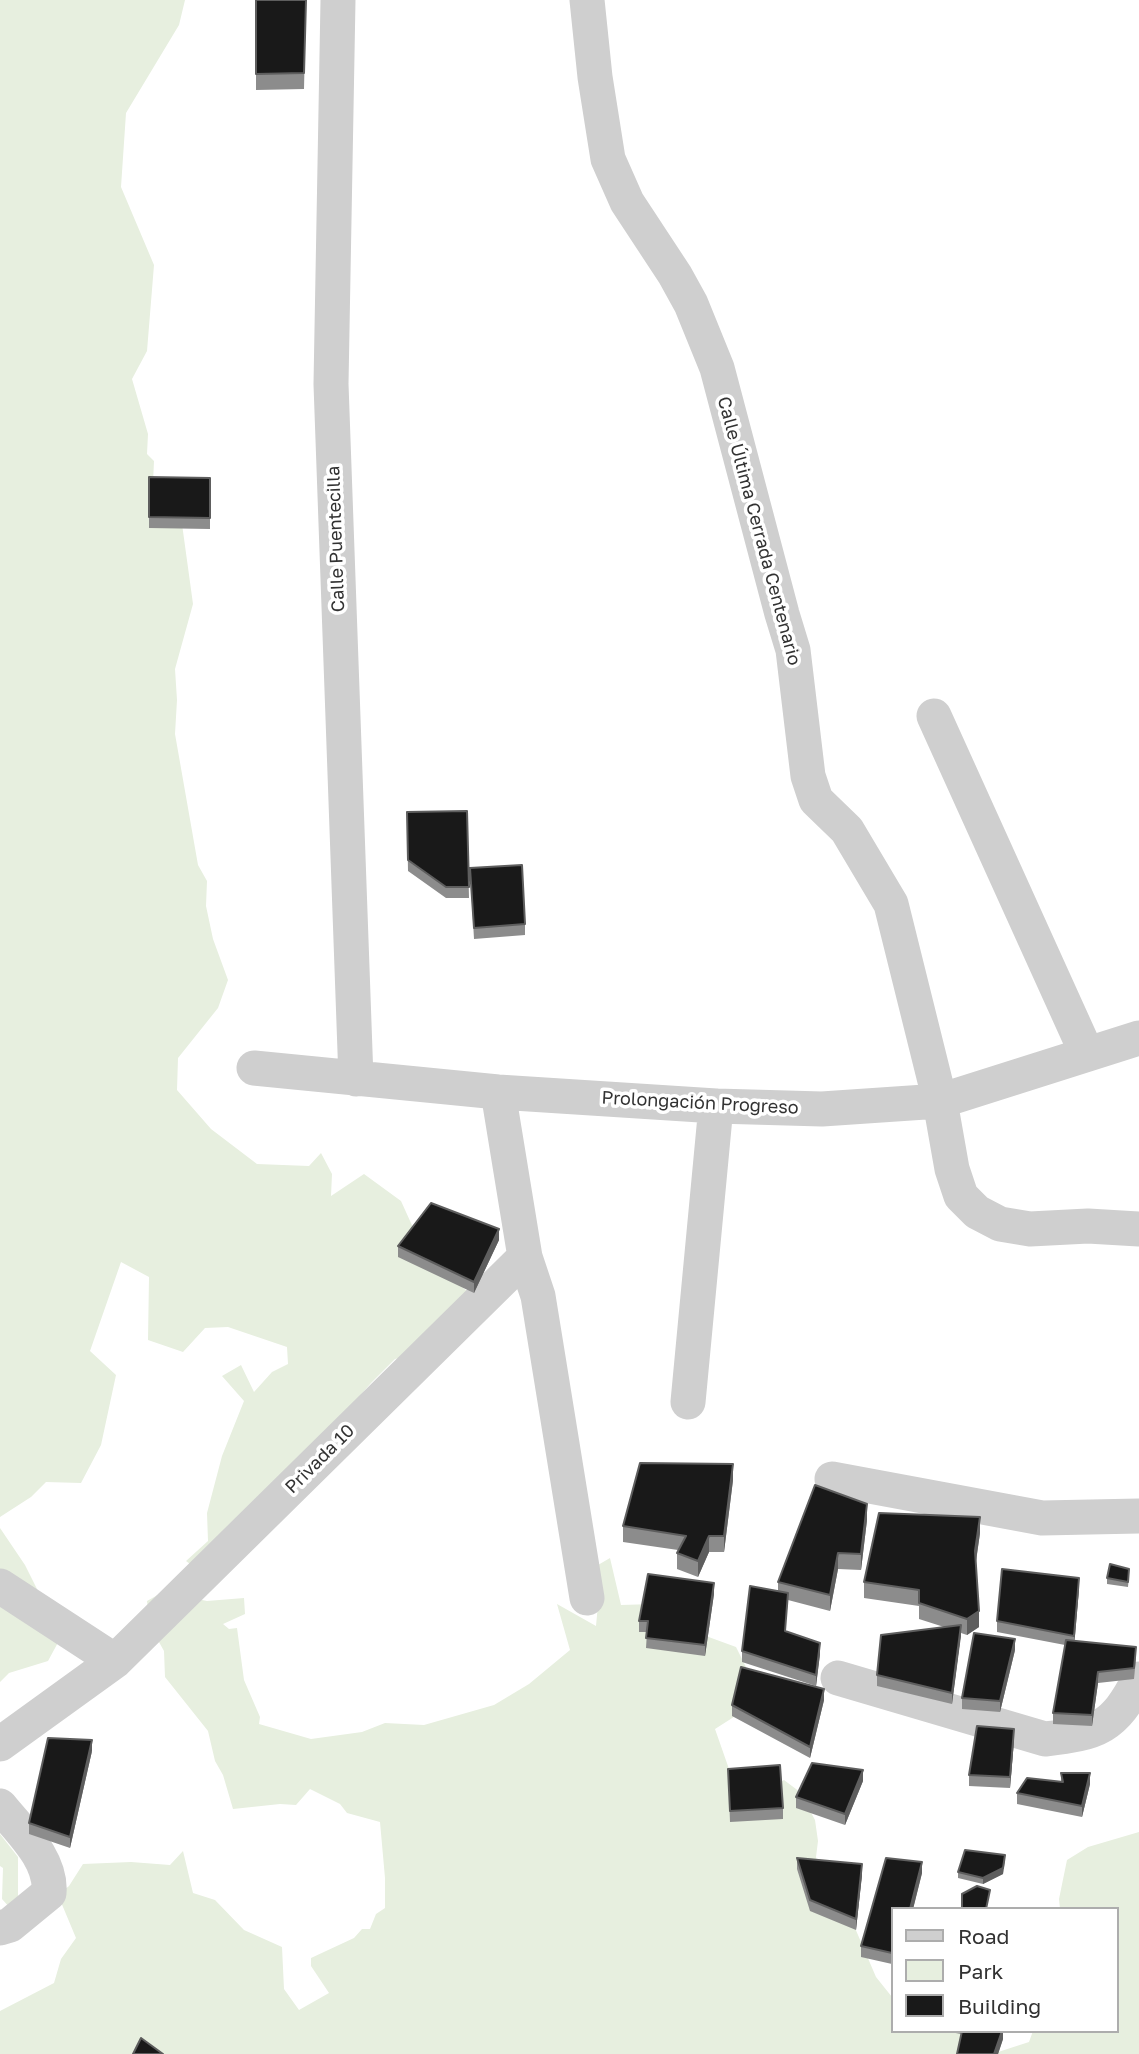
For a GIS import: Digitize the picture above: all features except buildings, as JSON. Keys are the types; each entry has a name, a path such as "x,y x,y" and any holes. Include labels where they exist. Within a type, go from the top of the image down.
{"street":[{"name":"Calle Puentecilla","path":"338,0 331,384 356,1079"},
{"name":"Calle Última Cerrada Centenario","path":"587,0 595,77 608,159 627,202 691,304 717,368 793,650 808,776 816,800 847,830 891,904 940,1101 952,1169 961,1196 977,1212 1000,1224 1030,1229 1088,1226 1139,1229"},
{"path":"934,716 1087,1054"},
{"name":"Prolongación Progreso","path":"254,1068 498,1092 716,1106 822,1109 940,1101 1139,1038"},
{"path":"498,1092 525,1257 538,1296 587,1598"},
{"path":"688,1402 716,1106"},
{"name":"Privada 10","path":"0,1744 115,1661 525,1257"},
{"path":"832,1479 1042,1518 1139,1516"},
{"path":"0,1586 115,1661"},
{"path":"838,1678 1045,1740 1073,1736 1106,1726 1129,1699 1139,1679"},
{"path":"0,1806 43,1860 50,1879 49,1893 10,1925 0,1928"}],"green space":[{"path":"0,0 185,0 179,25 126,113 121,187 154,265 147,351 132,379 148,434 147,454 154,461 153,483 182,524 193,604 175,669 175,734 198,865 207,881 206,906 213,939 228,980 218,1008 178,1058 177,1090 211,1129 257,1164 309,1166 321,1153 332,1174 331,1196 364,1174 401,1201 425,1254 478,1301 437,1349 395,1359 371,1383 317,1445 210,1579 186,1561 208,1541 207,1513 222,1456 244,1401 222,1376 241,1365 254,1392 272,1372 288,1364 287,1347 228,1327 205,1328 183,1352 148,1340 149,1277 121,1262 90,1351 116,1375 101,1445 81,1483 46,1482 31,1497 0,1517"},
{"path":"0,1528 25,1565 61,1637 48,1661 9,1673 0,1682"},
{"path":"610,1558 621,1605 654,1604 684,1628 736,1647 762,1699 715,1729 729,1769 751,1798 784,1780 800,1792 815,1820 818,1841 816,1857 825,1888 855,1928 876,1977 890,1994 890,2033 968,2033 995,2053 1029,2042 1032,2033 1118,2033 1118,1907 1060,1907 1059,1899 1067,1860 1088,1847 1139,1832 1139,2054 0,2054 0,2011 54,1983 61,1959 76,1938 58,1895 69,1886 83,1864 131,1862 170,1865 183,1851 193,1893 215,1900 244,1930 282,1947 284,1989 299,2010 329,1993 311,1966 311,1958 354,1938 362,1929 370,1929 376,1914 385,1908 380,1822 347,1813 340,1804 310,1789 296,1805 233,1809 223,1775 215,1761 208,1731 165,1677 164,1651 150,1626 147,1601 163,1592 207,1601 244,1598 245,1614 223,1624 229,1629 237,1628 244,1680 260,1717 259,1724 311,1739 362,1732 385,1723 424,1725 494,1705 529,1684 570,1650 557,1604 596,1626 599,1594 586,1572"},
{"path":"0,1834 18,1857 18,1917 2,1899"}]}
